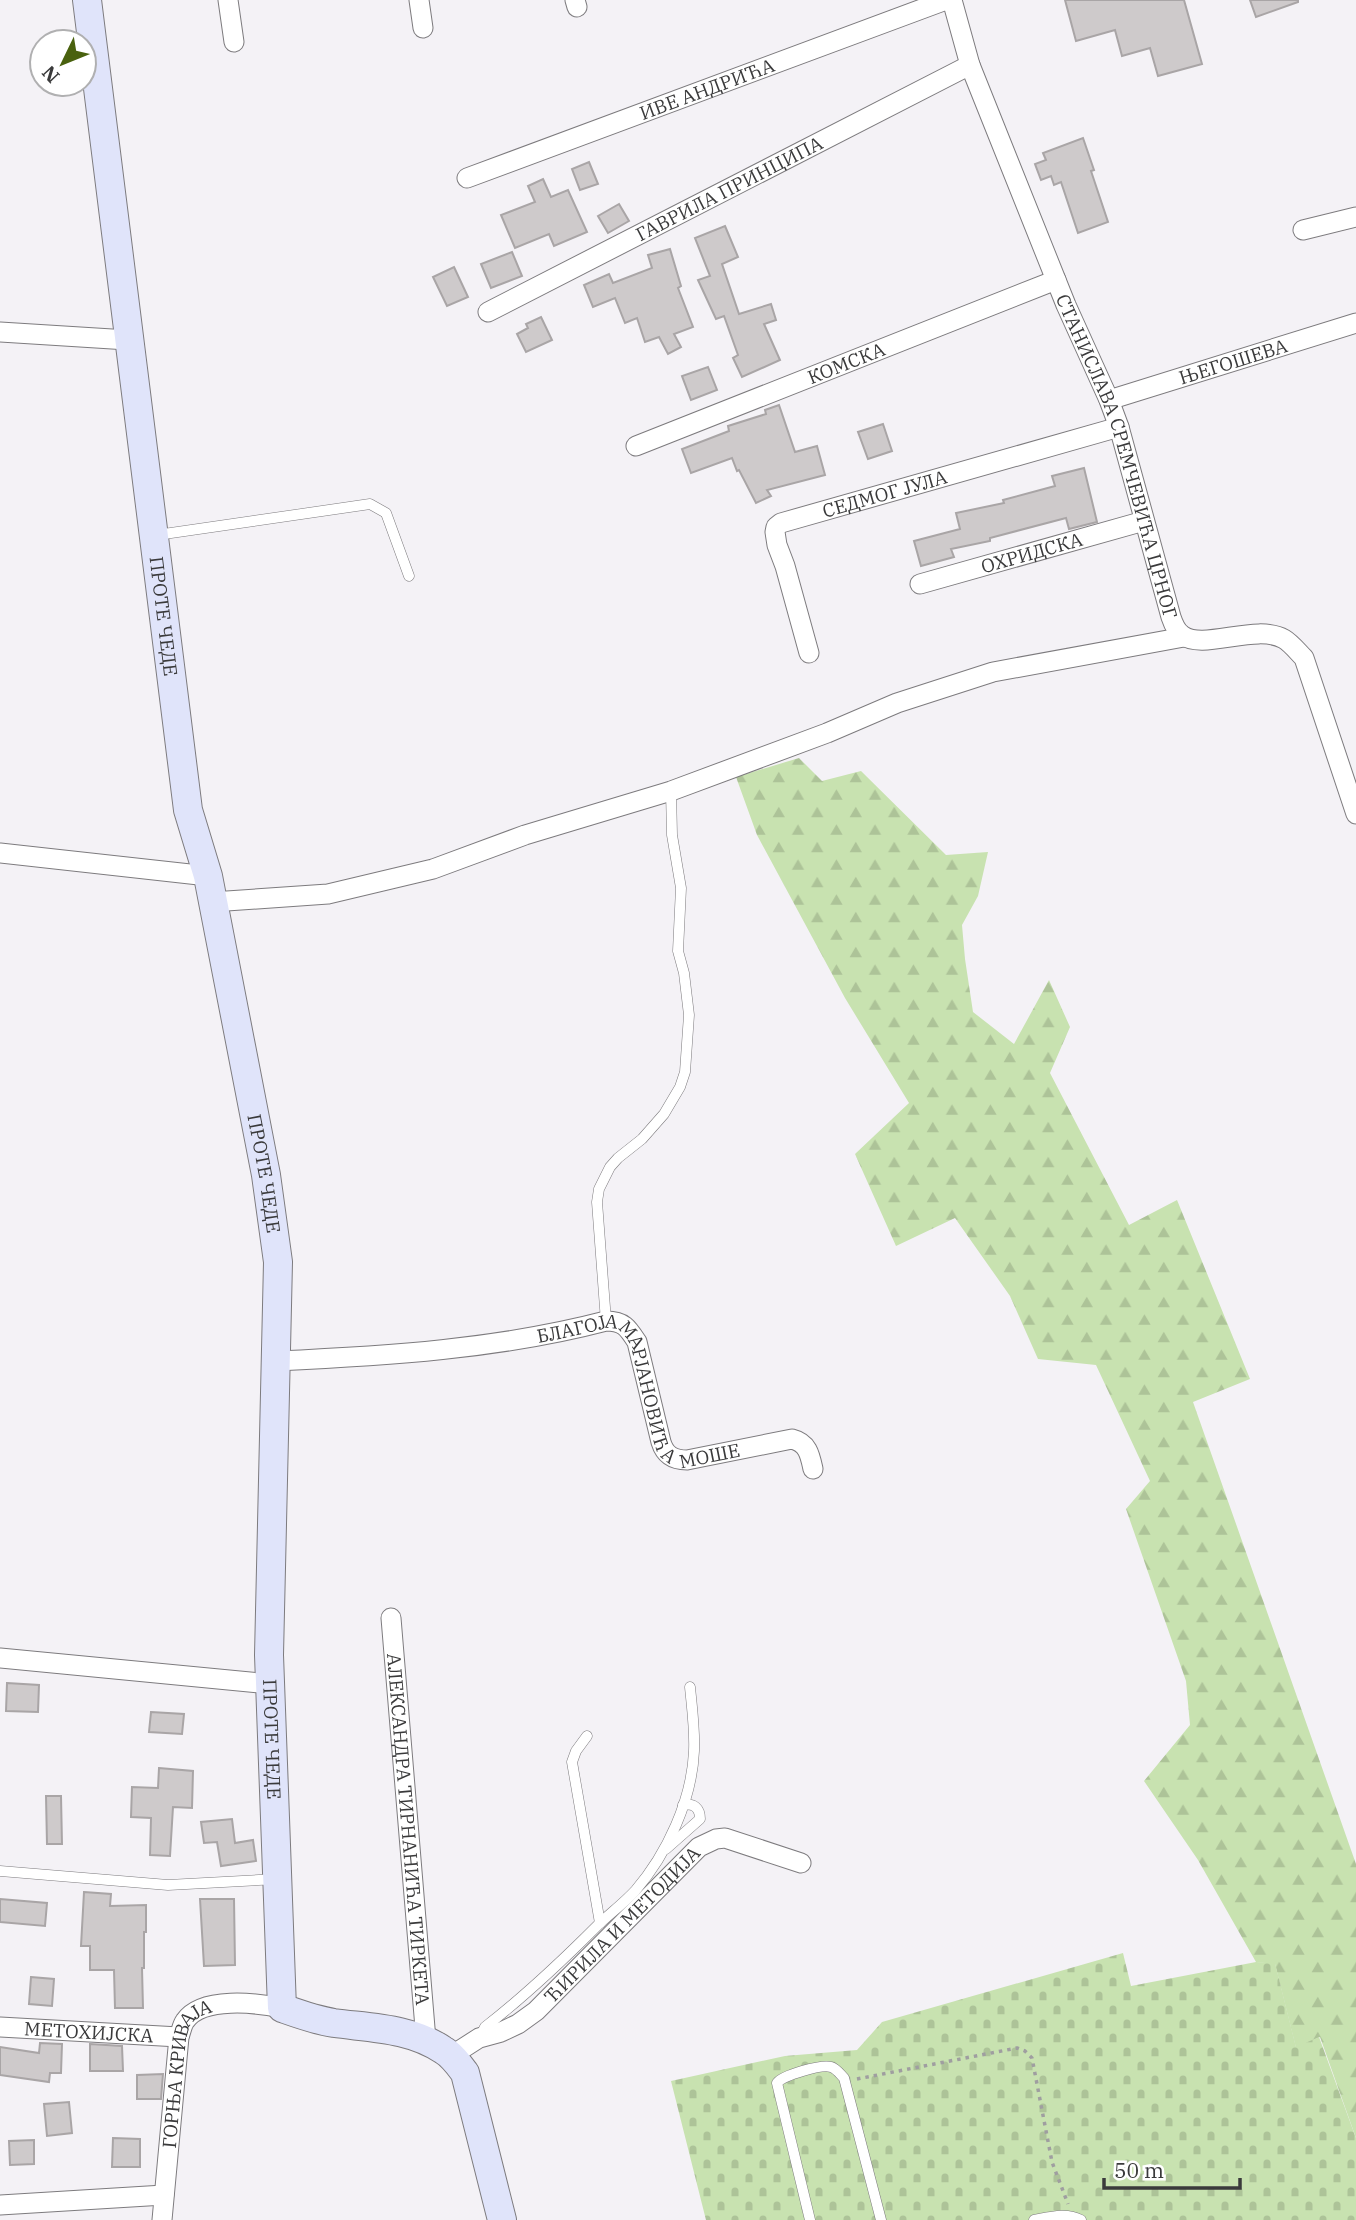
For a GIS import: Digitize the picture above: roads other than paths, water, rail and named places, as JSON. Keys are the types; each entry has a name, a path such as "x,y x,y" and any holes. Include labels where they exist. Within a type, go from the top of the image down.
{"street":[{"name":"ПРОТЕ ЧЕДЕ","path":"87,0 188,810 210,889 270,1200 278,1262 269,1655 282,2008"},
{"path":"228,0 234,42"},
{"path":"419,0 423,28"},
{"name":"ИВЕ АНДРИЋА","path":"467,178 946,0"},
{"name":"СТАНИСЛАВА СРЕМЧЕВИЋА ЦРНОГ","path":"952,0 970,65 1056,280 1119,427 1176,629 1184,637 1202,639 1267,633 1284,639 1304,658 1356,814"},
{"name":"ГАВРИЛА ПРИНЦИПА","path":"488,312 970,65"},
{"path":"1303,230 1356,217"},
{"name":"КОМСКА","path":"636,446 1056,280"},
{"name":"ЊЕГОШЕВА","path":"1109,400 1356,323"},
{"path":"0,332 128,340"},
{"name":"СЕДМОГ ЈУЛА","path":"809,653 775,532 781,523 1119,427"},
{"name":"ОХРИДСКА","path":"920,584 1144,520"},
{"path":"0,853 210,889 328,894 433,869 525,835 671,791 827,733 897,703 993,672 1184,637"},
{"name":"БЛАГОЈА МАРЈАНОВИЋА МОШЕ","path":"276,1361 429,1351 618,1321 629,1330 637,1342 661,1442 667,1454 687,1460 792,1439 806,1446 813,1469"},
{"name":"АЛЕКСАНДРА ТИРНАНИЋА ТИРКЕТА","path":"391,1618 426,2040"},
{"path":"0,1658 271,1684"},
{"name":"ЋИРИЛА И МЕТОДИЈА","path":"451,2056 479,2038 518,2024 536,2011 707,1842 725,1838 801,1863"},
{"name":"ГОРЊА КРИВАЈА","path":"162,2220 179,2036 185,2020 203,2007 253,2003 282,2008"},
{"path":"282,2008 307,2017 401,2031 426,2040 451,2056 465,2073 502,2220"},
{"name":"МЕТОХИЈСКА","path":"0,2026 179,2036"},
{"path":"0,2205 164,2195"}],"lane":[{"path":"152,536 370,504 386,513 409,576"},
{"path":"606,1321 597,1202 599,1189 610,1167 642,1139 664,1114 680,1087 687,1056 687,994 678,940 682,903 672,835 671,791"},
{"path":"479,2038 485,2027 553,1970 635,1890 662,1852 683,1805 689,1784 694,1752 690,1687"},
{"path":"587,1736 572,1762 600,1923"},
{"path":"662,1852 700,1819 698,1809 694,1805 683,1805"},
{"path":"0,1871 167,1885 277,1879"},
{"path":"810,2220 777,2083 783,2077 826,2066 836,2069 844,2081 881,2220"},
{"path":"1034,2220 1059,2215 1077,2218"}]}
